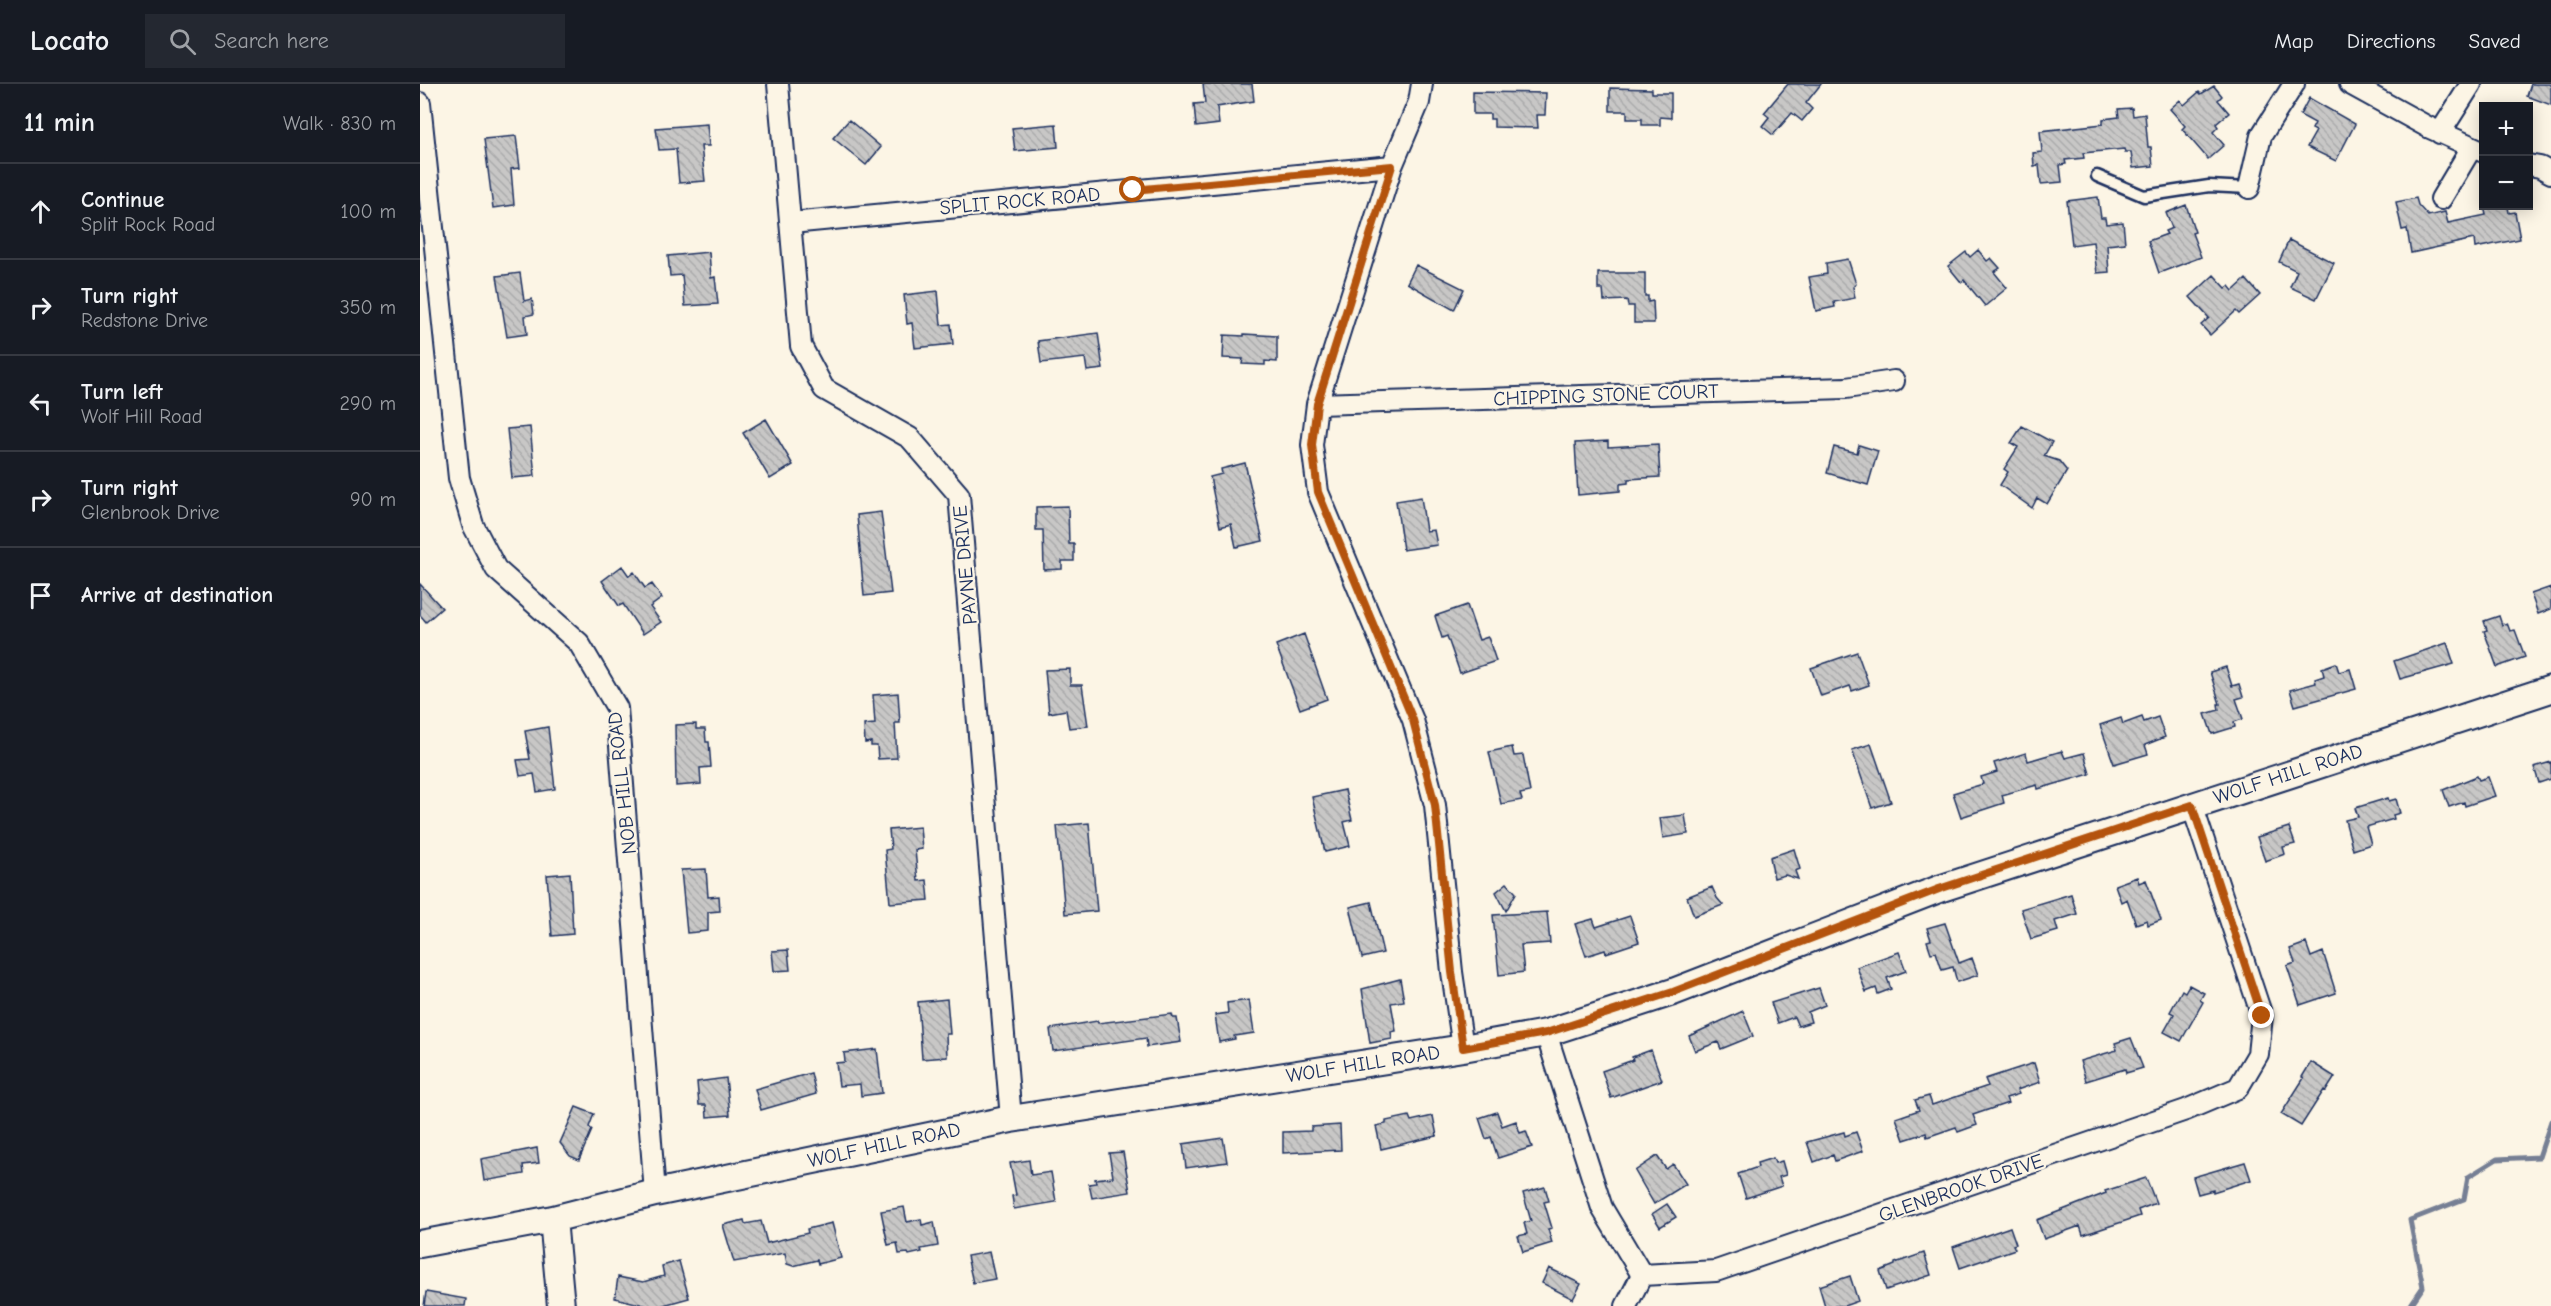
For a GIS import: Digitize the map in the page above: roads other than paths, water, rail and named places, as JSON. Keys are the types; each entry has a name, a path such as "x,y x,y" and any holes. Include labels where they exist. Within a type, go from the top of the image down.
{"street":[{"name":"PAYNE DRIVE","path":"778,84 801,346 824,389 910,438 959,495 1011,1119"},
{"path":"1422,84 1419,102 1392,166 1317,404 1312,445 1318,492 1413,720 1435,805 1452,972 1463,1048"},
{"path":"2248,188 2261,136 2294,84"},
{"path":"2350,84 2440,133 2478,149 2441,199"},
{"path":"2440,133 2471,84"},
{"name":"NOB HILL ROAD","path":"420,104 459,478 472,525 496,569 579,643 617,708 655,1193"},
{"name":"SPLIT ROCK ROAD","path":"791,223 1392,166"},
{"path":"2533,166 2551,173"},
{"name":"CHIPPING STONE COURT","path":"1317,404 1846,388 1894,381"},
{"name":"WOLF HILL ROAD","path":"420,1244 554,1220 655,1193 1011,1119 1546,1033 1673,992 1939,889 2551,689"},
{"name":"GLENBROOK DRIVE","path":"1642,1275 1716,1271 2186,1110 2238,1088 2258,1054 2262,1016 2192,805"},
{"path":"1546,1033 1602,1208 1642,1275 1626,1306"},
{"path":"554,1220 561,1306"}],"lane":[{"path":"2097,176 2144,196 2209,186 2248,188"}],"waterway":[{"path":"2410,1306 2423,1287 2410,1220 2464,1199 2468,1177 2497,1159 2539,1157 2551,1121"}]}
